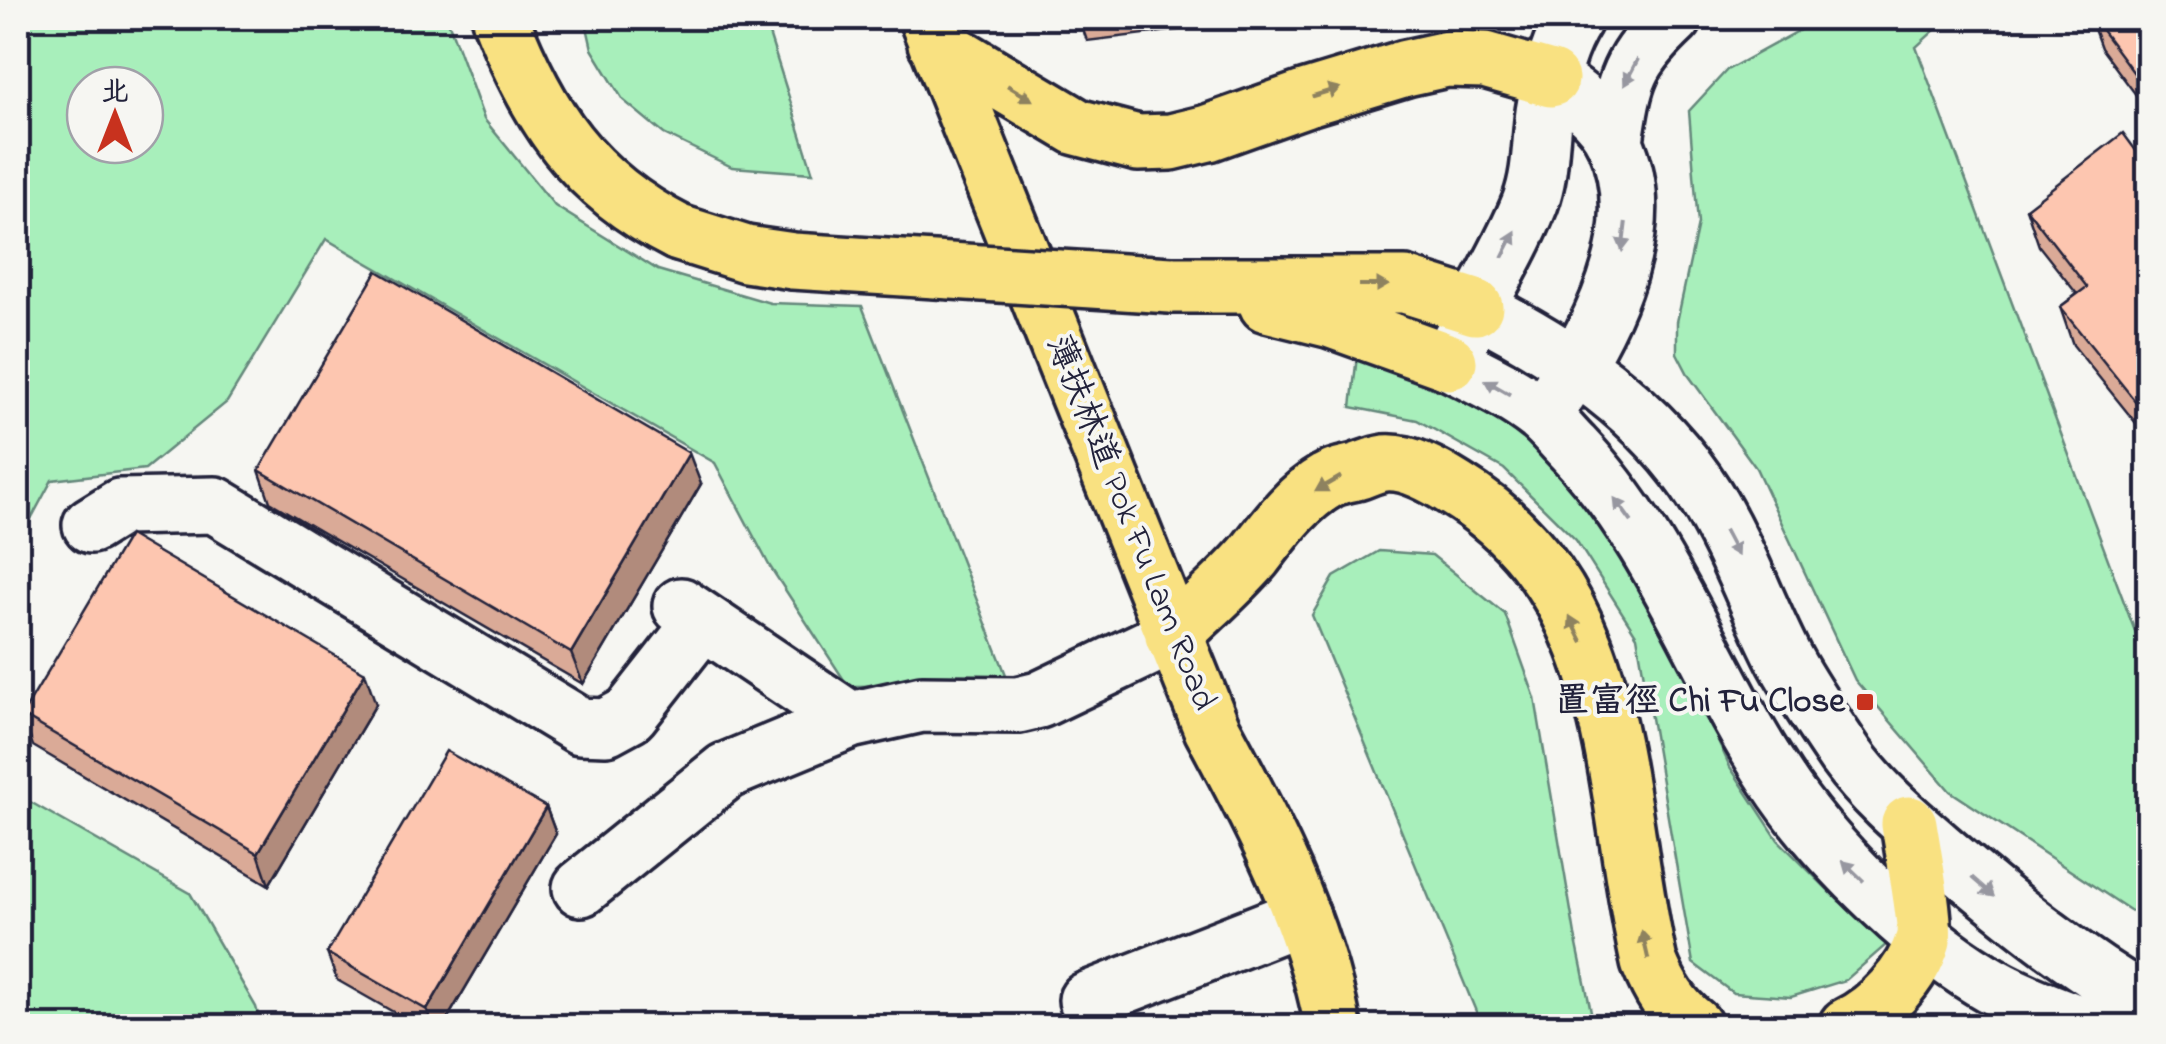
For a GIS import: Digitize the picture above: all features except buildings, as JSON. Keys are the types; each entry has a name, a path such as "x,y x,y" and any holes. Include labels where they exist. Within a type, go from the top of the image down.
{"main road":[{"path":"500,18 517,44 553,128 612,192 643,215 679,233 746,254 792,261 1171,285 1405,285 1475,307"},
{"path":"932,30 1077,127 1138,143 1171,142 1208,134 1304,99 1447,59 1485,60 1551,79"},
{"name":"薄扶林道 Pok Fu Lam Road","path":"932,30 1173,636 1212,729 1265,827 1302,916 1323,973 1333,1026"},
{"path":"1171,285 1332,320 1449,362"},
{"path":"1173,636 1253,556 1273,527 1328,480 1386,463 1413,468 1471,498 1530,555 1556,590 1588,655 1614,743 1649,962 1661,991 1694,1026"},
{"path":"1847,1026 1860,1020 1888,995 1924,937 1910,824"}],"street":[{"path":"1575,18 1561,40 1551,79 1543,147 1531,201 1449,362 1498,387 1543,417 1589,465 1649,546 1752,739 1798,810 1846,864 1924,937 1984,981 2084,1026"},
{"path":"1615,141 1623,85 1647,43 1674,18"},
{"path":"1543,417 1600,326 1616,288 1626,233 1627,185 1615,141 1584,102 1551,79"},
{"path":"1475,307 1578,364 1667,445 1705,495 1735,549 1786,660 1816,710 1848,759 1878,794 2029,926 2148,1005"},
{"path":"91,525 120,507 215,505 580,726 606,727 630,714 692,613 850,720"},
{"path":"581,888 726,771 850,720 922,704 1018,706 1039,700 1173,636"},
{"path":"1087,1000 1302,916"}],"green space":[{"path":"18,18 447,18 484,119 555,206 658,270 770,303 862,306 1010,685 848,686 769,565 715,463 326,239 227,402 145,469 52,480 18,543"},
{"path":"585,18 764,18 813,173 732,167 664,134 623,100 592,49"},
{"path":"1822,18 1948,18 1916,47 2148,666 2148,922 1950,791 1855,680 1756,468 1689,376 1677,353 1677,322 1698,224 1689,111 1727,70"},
{"path":"1357,356 1438,388 1527,437 1608,531 1667,628 1730,767 1778,840 1839,901 1895,937 1846,980 1791,997 1733,993 1693,963 1637,636 1576,540 1504,469 1417,420 1351,407"},
{"path":"1379,551 1432,555 1505,614 1535,698 1575,935 1597,1026 1482,1026 1312,615 1334,577"},
{"path":"18,795 190,893 256,1007 261,1026 18,1026"}],"place":[{"name":"置富徑 Chi Fu Close","path":"1865,702"}]}
